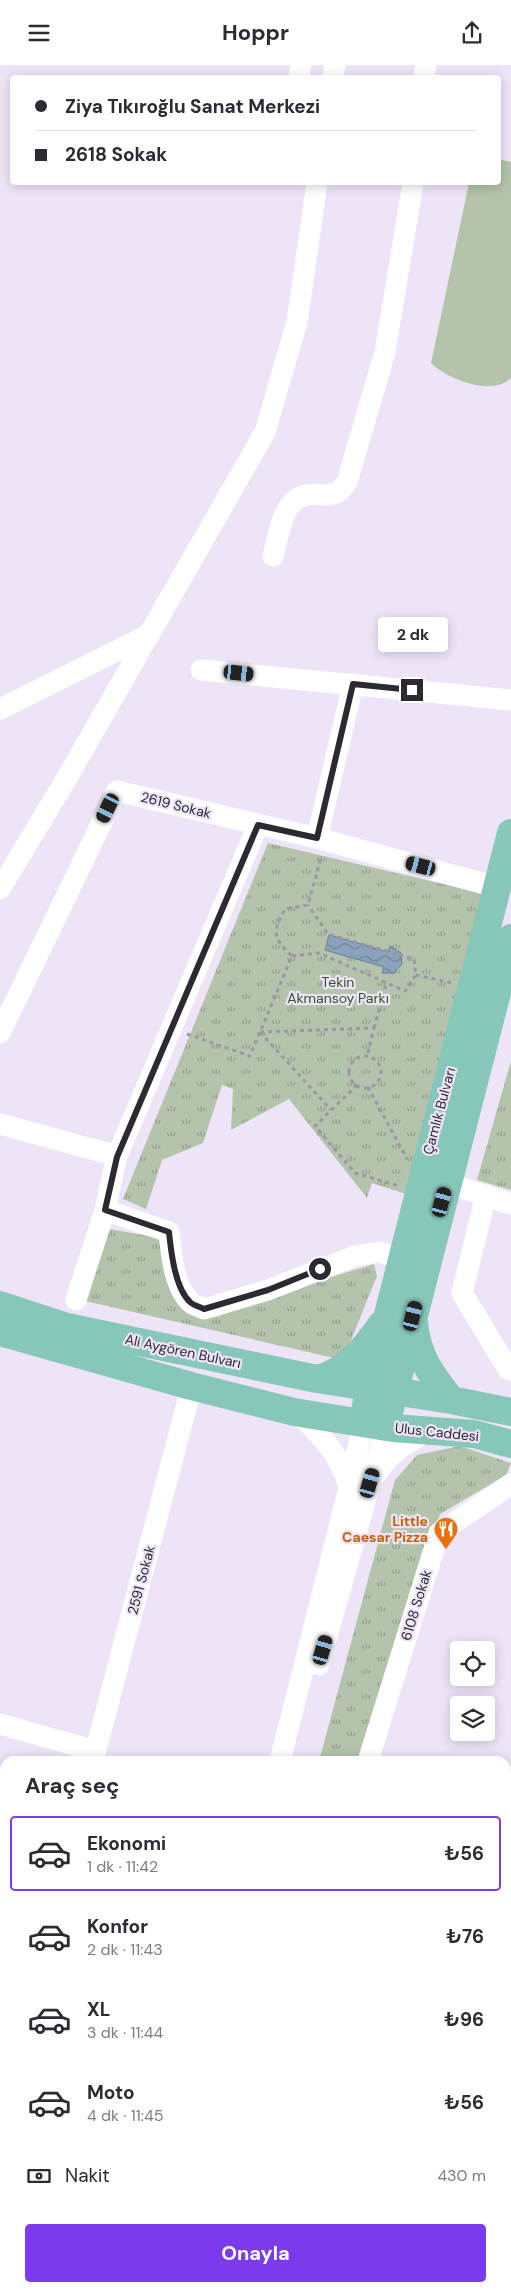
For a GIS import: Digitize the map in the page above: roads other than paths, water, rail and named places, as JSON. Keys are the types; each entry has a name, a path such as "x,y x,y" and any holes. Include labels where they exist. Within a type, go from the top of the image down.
{"main road":[{"name":"Çamlık Bulvarı","path":"374,1425 381,1390 401,1315 402,1259 511,833"},
{"path":"317,1379 337,1372 356,1356 374,1336 401,1315 448,1183 511,938"},
{"name":"Ali Aygören Bulvarı","path":"0,1305 67,1327 317,1379 381,1390"},
{"path":"401,1315 426,1366 451,1400"},
{"name":"Ali Aygören Bulvarı","path":"0,1333 191,1386 294,1412 374,1425"},
{"path":"381,1390 451,1400 511,1412"},
{"name":"Ulus Caddesi","path":"374,1425 474,1434 511,1443"}],"street":[{"path":"304,185 307,244"},
{"path":"0,889 150,634 265,432 296,322 317,185"},
{"path":"273,556 287,508 296,499 307,493 327,494 339,491 347,482 385,352 412,185"},
{"path":"0,709 150,634"},
{"path":"201,670 511,700"},
{"path":"322,839 353,684"},
{"name":"2619 Sokak","path":"0,1033 117,791 322,839 496,887"},
{"path":"76,1300 105,1210 117,1157 258,825"},
{"path":"496,887 498,923 503,930 511,934"},
{"path":"0,1124 117,1157"},
{"path":"448,1183 511,1204"},
{"path":"486,1195 462,1293 508,1369 511,1370"},
{"path":"105,1210 169,1232 170,1248 178,1283 190,1303 204,1309 268,1290 355,1256 380,1252 402,1259"},
{"name":"2591 Sokak","path":"95,1756 188,1400"},
{"path":"294,1412 312,1426 329,1444 346,1476 349,1488"},
{"path":"292,1756 370,1483 374,1425"},
{"path":"281,1756 349,1488 374,1425"},
{"path":"370,1483 381,1466 394,1453 411,1440 430,1431"},
{"name":"6108 Sokak","path":"370,1756 439,1533 510,1484"},
{"path":"0,1724 95,1756"}],"water":[{"path":"329,935 388,952 390,946 401,953 402,964 394,973 382,973 384,967 325,950"}],"place":[{"name":"Little Caesar Pizza","path":"446,1550"}],"park label":[{"name":"Tekin Akmansoy Parkı","path":"338,990"}]}
